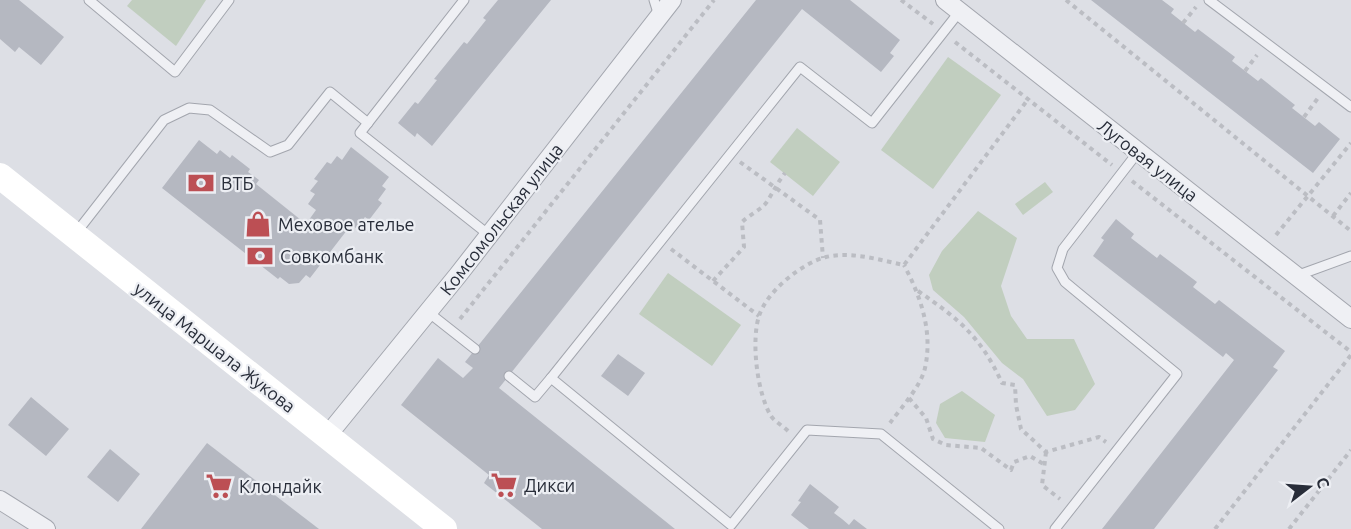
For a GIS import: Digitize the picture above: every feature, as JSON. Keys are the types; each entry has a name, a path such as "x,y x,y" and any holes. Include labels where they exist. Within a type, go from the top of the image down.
{"main road":[{"name":"улица Маршала Жукова","path":"0,176 327,436 431,525"}],"street":[{"name":"Комсомольская улица","path":"327,436 489,235 656,8 672,0"},
{"name":"Луговая улица","path":"952,6 1351,319"},
{"path":"0,500 46,529"}],"lane":[{"path":"89,0 175,72 229,0"},
{"path":"464,0 360,133 489,235"},
{"path":"1209,0 1351,107"},
{"path":"508,376 535,397 800,67 872,123 952,6"},
{"path":"74,235 164,120 189,108 210,110 270,152 288,145 330,92 368,123"},
{"path":"1055,529 1177,374 1065,282 1058,268 1063,249 1138,152"},
{"path":"1296,276 1351,256"},
{"path":"428,312 476,349"},
{"path":"551,378 733,527 807,430 880,434 999,529"}],"path":[{"path":"451,330 714,0"},
{"path":"1066,0 1351,231"},
{"path":"1183,23 1197,5"},
{"path":"1245,71 1260,52"},
{"path":"904,265 1044,78"},
{"path":"1304,117 1319,97"},
{"path":"1272,239 1351,143"},
{"path":"730,154 820,220 823,258"},
{"path":"713,281 744,247 742,222 765,206 774,187 785,173"},
{"path":"1332,216 1351,193"},
{"path":"661,241 759,316"},
{"path":"799,440 771,417 761,392 755,359 759,316 775,290 800,268 823,258 862,256 904,265 918,291 928,331 925,370 909,398 880,434"},
{"path":"918,291 945,309 970,331 993,363 1002,383 1015,385 1021,429 1046,452"},
{"path":"1215,529 1351,355"},
{"path":"909,398 926,418 933,439 946,445 981,448 1011,470 1014,462 1030,456 1045,465"},
{"path":"1046,452 1099,437 1118,450"},
{"path":"1289,529 1351,450"},
{"path":"1046,452 1042,485 1071,508"}],"green space":[{"path":"132,0 206,0 176,46 127,6"},
{"path":"948,57 1001,95 933,189 881,150"},
{"path":"797,128 840,162 813,196 770,162"},
{"path":"1045,182 1053,192 1023,215 1015,204"},
{"path":"978,211 1017,238 1001,286 1011,316 1027,339 1074,339 1095,384 1075,410 1047,416 1023,379 1002,363 964,317 933,290 929,275 942,251"},
{"path":"668,273 741,325 712,366 639,314"},
{"path":"962,391 995,415 985,442 945,438 936,423 940,404"}],"building":[{"path":"0,0 19,0 64,37 41,65 19,47 15,52 0,39"},
{"path":"498,0 551,0 432,146 417,133 415,137 398,123 415,102 418,104 437,80 434,79 464,42 467,44 486,20 483,18"},
{"path":"756,0 850,0 900,40 890,53 894,56 881,72 802,9 499,388 675,529 542,529 484,483 489,475 401,405 438,358 463,378 473,368 465,362"},
{"path":"1091,0 1162,0 1174,9 1171,13 1195,32 1198,29 1235,57 1232,61 1258,81 1261,78 1295,105 1292,108 1315,126 1319,122 1340,139 1313,173"},
{"path":"199,140 217,154 220,150 230,158 232,155 250,169 248,172 259,180 256,184 306,224 316,210 308,204 315,194 310,191 318,181 314,179 327,162 331,164 337,156 342,160 351,147 389,177 382,186 386,189 378,200 382,203 369,220 365,217 356,228 351,225 310,278 306,275 299,283 289,284 280,277 278,279 162,188"},
{"path":"1116,219 1134,234 1131,238 1157,258 1160,254 1197,282 1193,287 1215,304 1219,300 1285,351 1273,367 1278,370 1154,529 1102,529 1234,360 1226,353 1223,357 1093,256 1104,240 1101,238"},
{"path":"618,354 645,373 628,396 601,376"},
{"path":"31,397 69,429 46,456 8,425"},
{"name":"Клондайк","path":"207,443 319,529 141,529"},
{"path":"110,449 140,474 118,502 87,477"},
{"path":"810,484 839,507 834,513 849,525 854,519 867,529 809,529 791,515"}],"place":[{"name":"ВТБ","path":"201,183"},
{"name":"Меховое ателье","path":"258,224"},
{"name":"Совкомбанк","path":"260,256"},
{"name":"Дикси","path":"504,485"},
{"name":"Клондайк","path":"219,486"}]}
